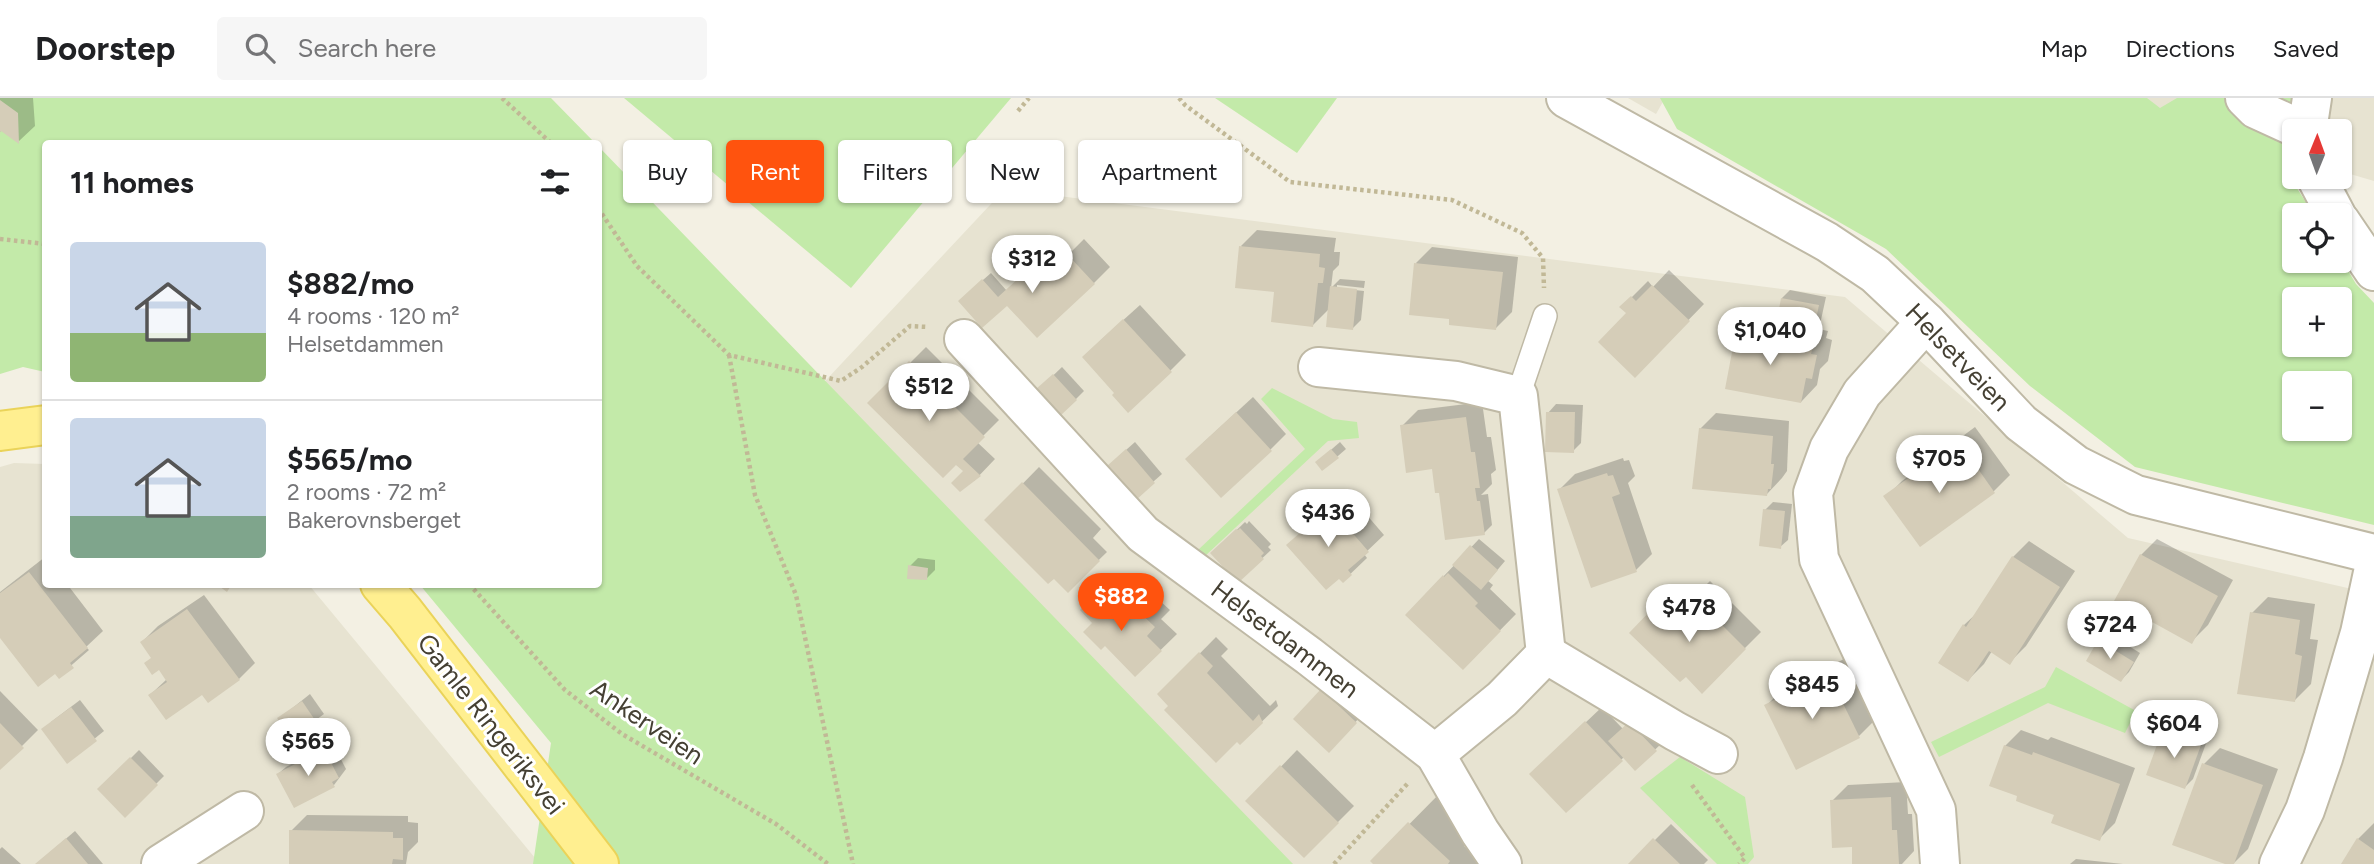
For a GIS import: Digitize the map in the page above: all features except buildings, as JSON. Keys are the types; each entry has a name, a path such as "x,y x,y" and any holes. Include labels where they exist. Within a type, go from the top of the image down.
{"main road":[{"path":"0,431 42,426"},
{"name":"Gamle Ringeriksvei","path":"383,588 599,864"}],"street":[{"name":"Helsetveien","path":"1566,98 1827,243 1875,274 1926,322 2021,423 2076,466 2136,495 2374,554"},
{"path":"2245,98 2256,110 2282,121"},
{"path":"2308,119 2312,98"},
{"path":"2352,239 2374,271"},
{"path":"1926,322 1862,393 1829,449 1812,493 1819,559 1936,810 1940,864"},
{"name":"Helsetdammen","path":"964,339 1143,534 1309,656 1435,754 1480,832 1502,864"},
{"path":"1318,367 1456,381 1518,396 1546,654"},
{"path":"2279,864 2305,810 2323,758 2360,633 2374,568"},
{"path":"1435,754 1502,699 1546,654"},
{"path":"1546,654 1718,754"},
{"path":"160,864 244,810"}],"lane":[{"path":"1518,396 1545,316"}],"path":[{"path":"502,98 548,140"},
{"path":"1018,111 1029,98"},
{"path":"1179,98 1290,182 1452,200 1522,233 1543,258 1545,316"},
{"path":"602,214 637,266 729,355 841,381 862,367 910,326 945,327 964,339"},
{"path":"0,239 42,244"},
{"path":"729,355 755,495 796,595 853,864"},
{"name":"Ankerveien","path":"473,588 565,690 622,734 776,824 828,864"},
{"path":"1675,731 1692,786 1745,858 1739,864"},
{"path":"1334,864 1435,754"}],"shaded area":[{"path":"1628,98 1665,98 1656,114"},
{"path":"2096,98 2374,98 2374,181 2352,175 2352,119 2282,119 2282,129"},
{"path":"1064,197 1078,198 1078,203 1114,203 1845,297 2128,538 2374,594 2374,864 1095,864 753,458 992,203 1064,203"},
{"path":"14,463 42,464 42,588 311,588 540,864 0,864 0,467"}],"green space":[{"path":"0,98 551,98 592,140 42,140 42,371 23,367 0,374"},
{"path":"624,98 1011,98 976,140 966,140 966,151 952,168 952,140 838,140 838,203 923,203 851,288 749,203 824,203 824,140 726,140 726,183 712,172 712,140 674,140"},
{"path":"1215,98 1337,98 1297,153"},
{"path":"1660,98 2147,98 2160,108 2177,98 2299,98 2296,119 2282,119 2282,189 2298,189 2306,203 2282,203 2282,273 2349,273 2374,303 2374,525 2135,467 2030,386 1886,249 1677,129"},
{"path":"602,150 623,172 623,203 653,203 1293,864 533,864 551,743 422,588 602,588"},
{"path":"1272,388 1333,419 1357,422 1359,438 1328,441 1204,557 1198,550 1305,449 1261,399"},
{"path":"2056,667 2136,711 2125,733 2048,703 1939,757 1931,742 2045,687"},
{"path":"1680,757 1745,797 1754,857 1748,864 1717,864 1640,788"}]}
